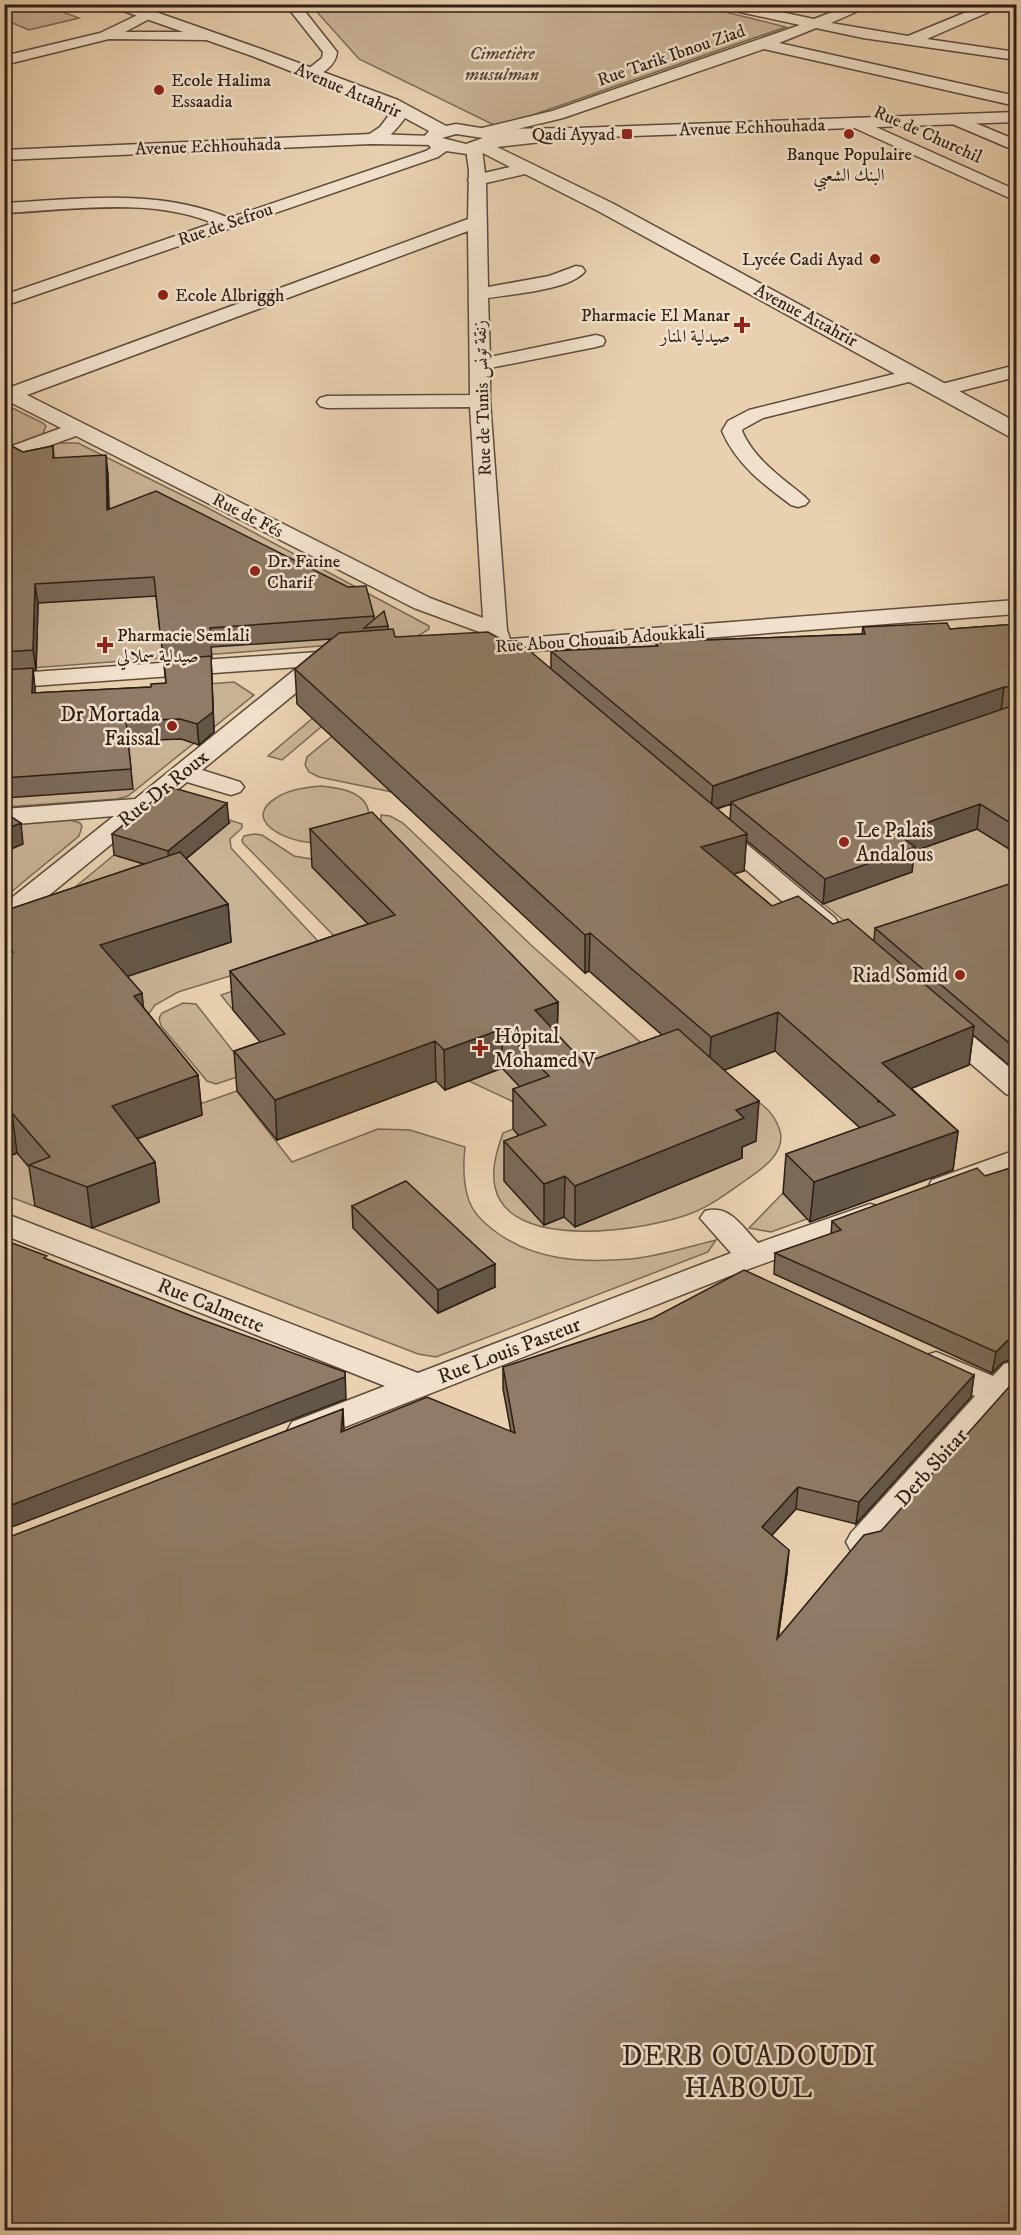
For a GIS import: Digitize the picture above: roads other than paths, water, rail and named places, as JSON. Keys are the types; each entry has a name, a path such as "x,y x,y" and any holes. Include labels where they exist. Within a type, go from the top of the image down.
{"street":[{"name":"Avenue Attahrir","path":"117,4 311,73 397,107 438,139"},
{"path":"292,4 330,52 329,60 311,73"},
{"path":"721,4 812,24 909,41 1012,53"},
{"name":"Rue Tarik Ibnou Ziad","path":"484,140 763,44 867,4"},
{"path":"909,41 1000,4"},
{"path":"4,61 105,36 148,14"},
{"path":"105,36 208,36"},
{"path":"763,44 1017,101"},
{"path":"984,93 1000,81"},
{"path":"371,139 386,131 397,107 464,129 484,140"},
{"path":"477,180 524,165 521,158 535,149 578,134 557,115"},
{"name":"Avenue Echhouhada","path":"484,140 578,134 1017,117"},
{"path":"956,120 1017,146"},
{"name":"Rue de Churchil","path":"856,123 1017,196"},
{"path":"438,139 464,129"},
{"name":"Avenue Echhouhada","path":"4,155 371,139 438,139"},
{"path":"438,139 484,140"},
{"name":"Rue de Sefrou","path":"4,301 432,154 438,139"},
{"name":"Avenue Attahrir","path":"484,140 524,165 1017,431"},
{"name":"Rue de Tunis زنقة تونس","path":"484,140 477,180 482,364 480,401 498,639"},
{"path":"4,208 119,204 158,206 211,215 227,223"},
{"path":"8,392 477,222"},
{"path":"479,294 554,281 576,271"},
{"path":"4,282 30,292"},
{"path":"482,364 596,341"},
{"path":"942,390 1017,371"},
{"path":"798,501 772,480 736,444 732,431 735,425 756,414 914,375"},
{"name":"Rue de Fés","path":"8,392 422,603 498,639"},
{"path":"327,402 480,401"},
{"path":"4,456 78,428"},
{"name":"Rue Abou Chouaib Adoukkali","path":"466,649 498,639 1017,607"},
{"path":"498,639 546,685"},
{"path":"4,681 371,656"},
{"name":"Rue Dr Roux","path":"4,918 323,659"},
{"path":"182,772 231,787"},
{"path":"4,817 140,806"},
{"path":"712,818 847,943"},
{"path":"918,1004 1017,1088"},
{"name":"Rue Louis Pasteur","path":"275,1442 417,1386 746,1269 909,1199 1017,1161"},
{"path":"716,1218 746,1269"},
{"name":"Rue Calmette","path":"4,1223 417,1386"},
{"name":"Derb Sbitar","path":"864,1542 1007,1382 912,1353"}],"place":[{"name":"Ecole Halima Essaadia","path":"159,90"},
{"name":"Qadi Ayyad","path":"627,134"},
{"name":"Banque Populaire البنك الشعبي","path":"849,134"},
{"name":"Lycée Cadi Ayad","path":"875,259"},
{"name":"Ecole Albriggh","path":"163,295"},
{"name":"Pharmacie El Manar صيدلية المنار","path":"742,325"},
{"name":"Dr. Fatine Charif","path":"255,571"},
{"name":"Pharmacie Semlali صيدلية سملالي","path":"105,645"},
{"name":"Dr Mortada Faissal","path":"172,726"},
{"name":"Le Palais Andalous","path":"844,842"},
{"name":"Riad Somid","path":"960,975"},
{"name":"Hôpital Mohamed V","path":"480,1048"}],"district":[{"name":"DERB OUADOUDI HABOUL","path":"749,2071"}],"park label":[{"name":"Cimetière musulman","path":"502,63"}]}
